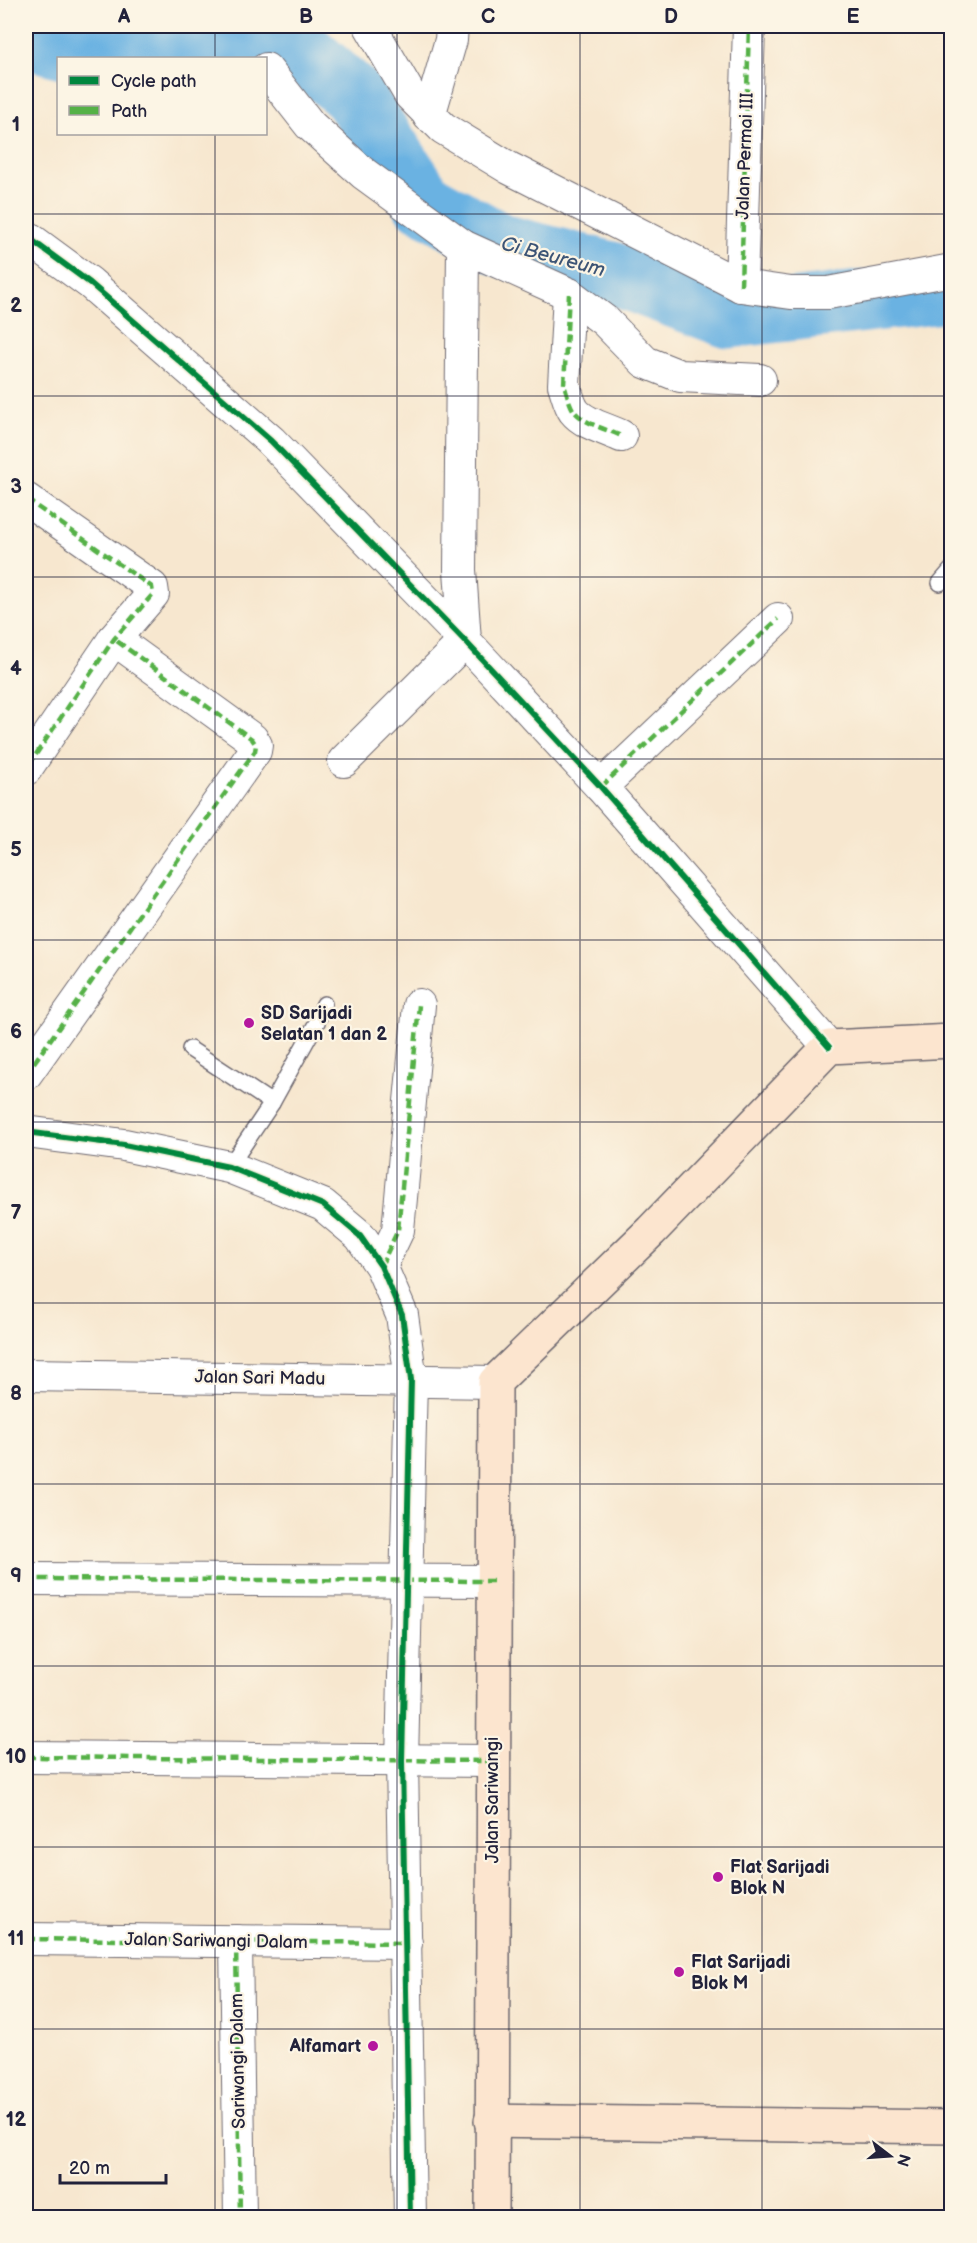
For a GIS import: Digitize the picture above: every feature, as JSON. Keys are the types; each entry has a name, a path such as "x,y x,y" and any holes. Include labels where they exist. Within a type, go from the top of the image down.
{"street":[{"path":"370,26 410,95 429,116 461,140 509,168 741,286 791,293 828,293 951,270"},
{"path":"395,67 399,26"},
{"path":"429,116 451,40 452,26"},
{"name":"Jalan Permai III","path":"741,286 749,26"},
{"path":"267,70 310,125 363,173 464,246 569,294 605,321 645,362 680,376 760,380"},
{"path":"26,236 90,284 271,441 465,641 601,787 829,1047"},
{"path":"344,761 465,641 460,570 464,246"},
{"path":"569,294 564,385 568,398 574,411 583,418 621,435"},
{"path":"26,499 152,586 153,594 114,639 26,769"},
{"path":"601,787 778,619"},
{"path":"26,1074 255,751 256,745 252,739 114,639"},
{"path":"381,1266 398,1230 419,1005"},
{"path":"495,1382 651,1231 829,1047 951,1041"},
{"path":"26,1132 124,1145 229,1167 323,1205 360,1236 381,1266 402,1315 411,1380 402,1761 410,2217"},
{"name":"Jalan Sari Madu","path":"26,1375 495,1382"},
{"name":"Jalan Sariwangi","path":"492,2217 495,1382"},
{"path":"26,1579 493,1581"},
{"path":"26,1756 492,1761"},
{"name":"Jalan Sariwangi Dalam","path":"26,1939 406,1943"},
{"name":"Sariwangi Dalam","path":"236,1941 240,2217"},
{"path":"491,2121 951,2127"}],"lane":[{"path":"940,583 951,570"},
{"path":"229,1167 272,1103 317,1022 324,1004"},
{"path":"190,1049 272,1103"}],"waterway":[{"name":"Ci Beureum","path":"134,57 212,29 287,38 353,95 424,202 501,245 612,273 729,317 952,291"},
{"name":"Ci Beureum","path":"26,37 100,57"}],"marked path":[{"path":"741,286 749,26"},
{"path":"569,294 564,385 569,402 578,416 621,436"},
{"path":"26,499 152,587 153,594 114,639 26,769"},
{"path":"601,787 778,619"},
{"path":"26,1074 255,751 256,745 252,739 114,639"},
{"path":"381,1266 398,1230 419,1005"},
{"path":"26,1579 493,1581"},
{"path":"26,1757 492,1761"},
{"path":"26,1939 406,1943 406,1941"},
{"path":"236,1941 240,2218"}],"cycle path":[{"path":"26,236 90,283 271,441 465,641 601,787 829,1047"},
{"path":"26,1132 124,1145 229,1167 323,1205 360,1236 381,1266 402,1315 411,1380 402,1761 410,2218"}],"place":[{"name":"SD Sarijadi Selatan 1 dan 2","path":"249,1023"},
{"name":"Flat Sarijadi Blok N","path":"718,1877"},
{"name":"Flat Sarijadi Blok M","path":"679,1972"},
{"name":"Alfamart","path":"373,2046"}]}
